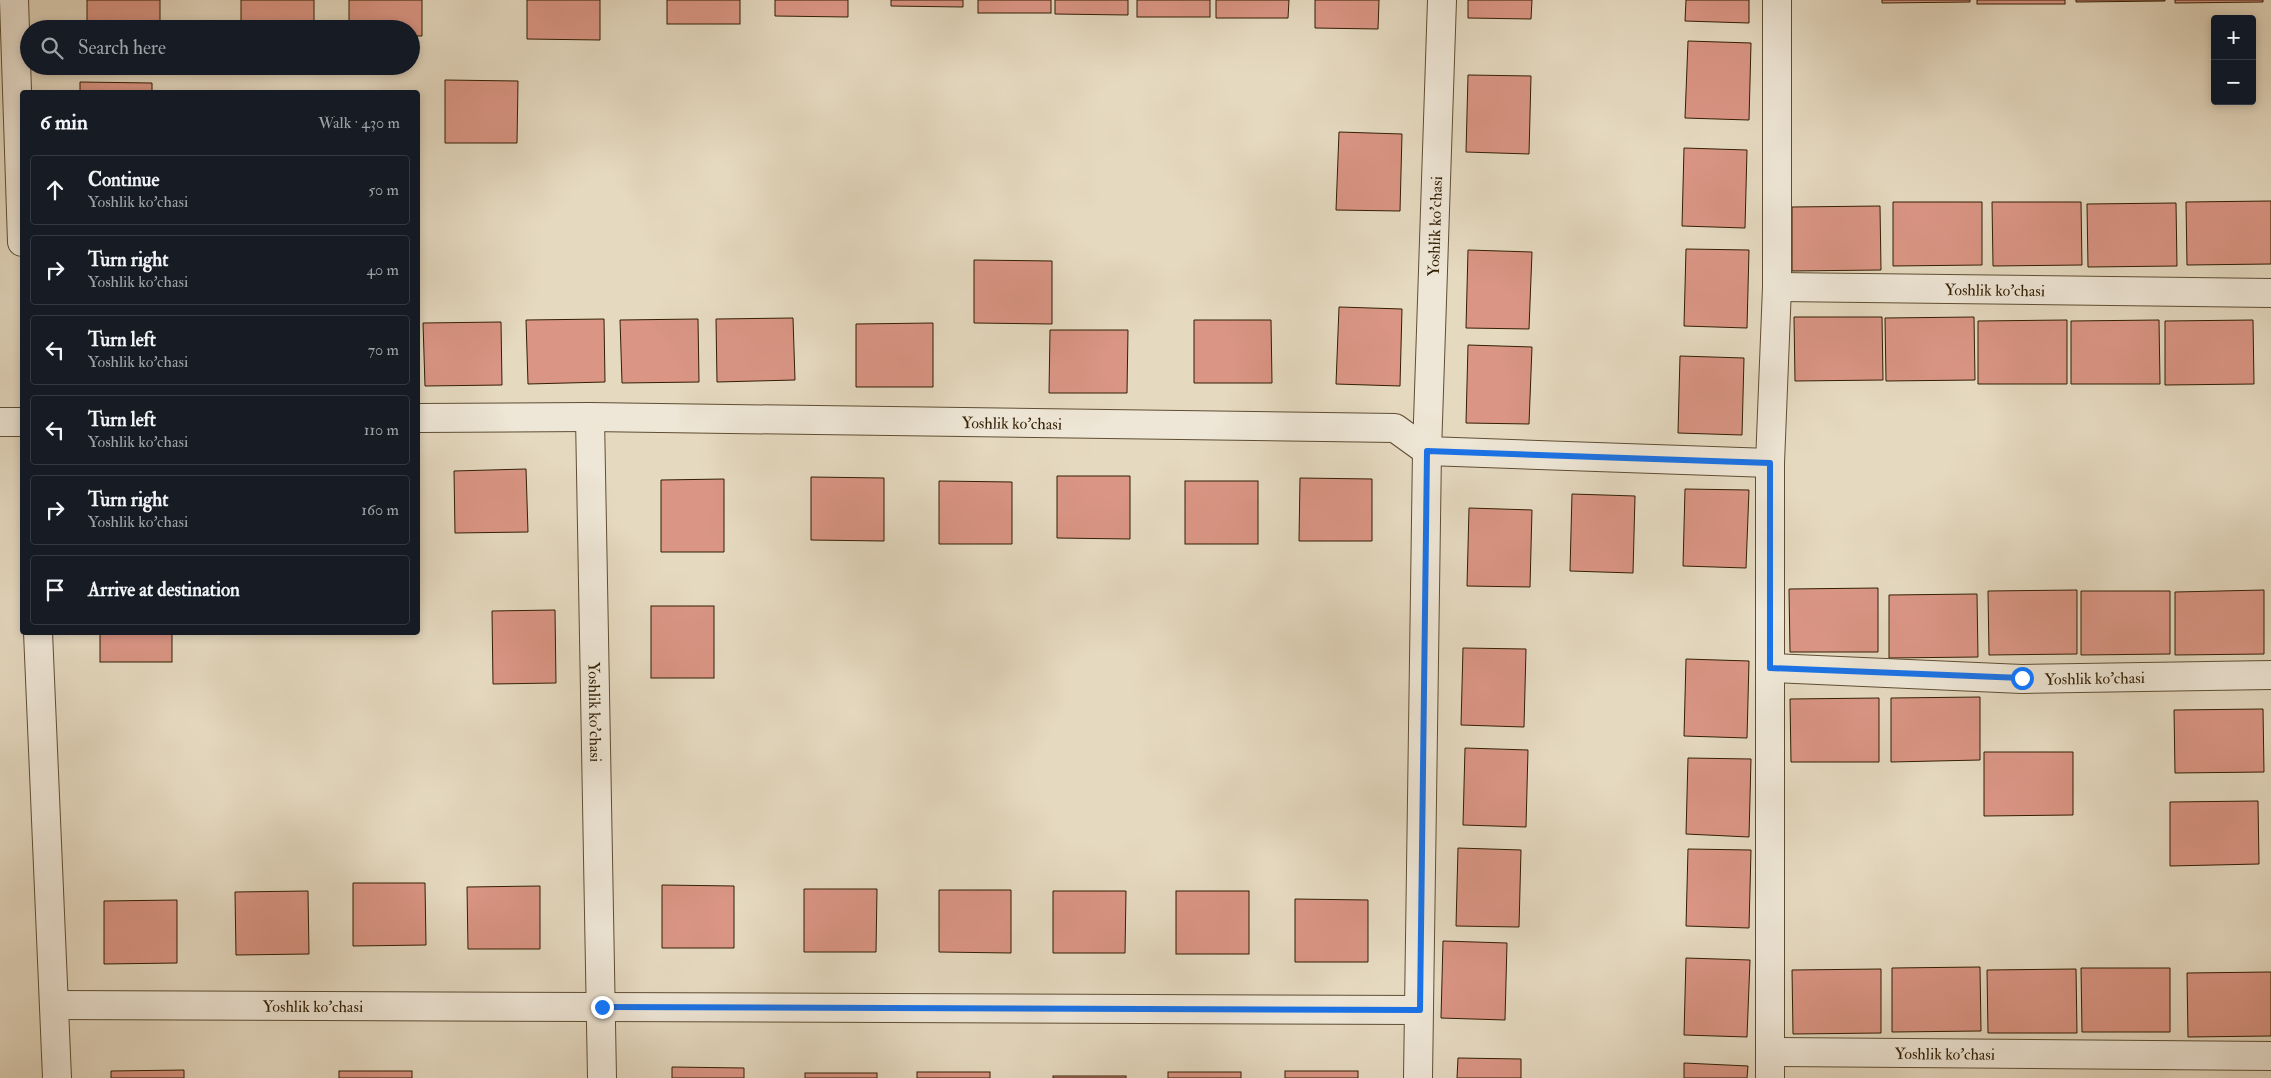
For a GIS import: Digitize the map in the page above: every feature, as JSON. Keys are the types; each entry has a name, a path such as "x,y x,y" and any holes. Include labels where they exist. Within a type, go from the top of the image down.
{"street":[{"path":"14,0 20,182"},
{"name":"Yoshlik ko'chasi","path":"1418,1078 1427,451 1442,0"},
{"name":"Yoshlik ko'chasi","path":"1777,0 1778,287 1770,463 1770,1065 2271,1056"},
{"name":"Yoshlik ko'chasi","path":"1778,287 2271,293"},
{"name":"Yoshlik ko'chasi","path":"420,418 590,417 1395,428 1427,451"},
{"name":"Yoshlik ko'chasi","path":"590,417 602,1078"},
{"path":"0,422 20,422"},
{"path":"1427,451 1770,463"},
{"path":"38,635 57,1078"},
{"name":"Yoshlik ko'chasi","path":"1770,668 2022,678 2271,675"},
{"name":"Yoshlik ko'chasi","path":"54,1005 1420,1010"}],"building":[{"path":"87,0 160,0 160,20 87,20"},
{"path":"241,0 314,0 314,20 241,20"},
{"path":"349,0 422,0 422,36 420,36 420,20 349,20"},
{"path":"527,0 600,0 600,40 527,39"},
{"path":"667,0 740,0 740,24 667,24"},
{"path":"775,0 848,0 848,17 775,16"},
{"path":"891,0 963,0 963,7 891,6"},
{"path":"978,0 1051,0 1051,13 978,13"},
{"path":"1055,0 1128,0 1128,15 1055,14"},
{"path":"1137,0 1210,0 1210,17 1137,17"},
{"path":"1216,0 1289,0 1288,18 1216,18"},
{"path":"1315,0 1379,0 1378,29 1315,28"},
{"path":"1468,0 1532,0 1531,19 1468,18"},
{"path":"1686,0 1749,0 1749,23 1685,21"},
{"path":"1882,0 1970,0 1970,2 1882,3"},
{"path":"1977,0 2065,0 2065,4 1977,4"},
{"path":"2076,0 2165,0 2165,1 2076,2"},
{"path":"2175,0 2263,0 2263,2 2175,3"},
{"path":"1688,41 1751,43 1749,120 1685,118"},
{"path":"1468,75 1531,76 1529,154 1466,152"},
{"path":"445,80 518,81 517,143 445,143"},
{"path":"80,82 152,83 152,90 80,90"},
{"path":"1339,132 1402,134 1400,211 1336,210"},
{"path":"1684,148 1747,150 1745,228 1682,226"},
{"path":"2271,201 2271,264 2187,265 2186,202"},
{"path":"1893,202 1982,202 1982,265 1893,266"},
{"path":"1992,202 2081,202 2082,265 1993,266"},
{"path":"2176,203 2177,266 2088,267 2087,204"},
{"path":"1880,206 1881,270 1792,271 1792,207"},
{"path":"1686,249 1749,250 1747,328 1684,326"},
{"path":"1468,250 1532,252 1529,329 1466,328"},
{"path":"974,260 1052,261 1052,324 974,323"},
{"path":"1339,307 1402,309 1400,386 1336,384"},
{"path":"1794,317 1882,317 1883,380 1795,381"},
{"path":"1974,317 1975,380 1886,381 1885,318"},
{"path":"793,318 795,380 717,382 716,319"},
{"path":"604,319 605,382 528,384 526,320"},
{"path":"698,319 699,382 622,383 620,320"},
{"path":"1194,320 1271,320 1272,383 1194,383"},
{"path":"2067,320 2067,384 1978,384 1978,321"},
{"path":"2159,320 2160,384 2071,384 2071,321"},
{"path":"2253,320 2254,384 2165,385 2165,321"},
{"path":"501,322 502,385 425,386 423,323"},
{"path":"933,323 933,387 856,387 856,324"},
{"path":"1050,330 1128,330 1127,393 1049,393"},
{"path":"1468,345 1532,347 1529,424 1466,423"},
{"path":"1680,356 1744,358 1742,435 1678,433"},
{"path":"526,469 528,532 455,533 454,471"},
{"path":"1057,476 1130,476 1130,539 1057,538"},
{"path":"811,477 884,478 884,541 811,540"},
{"path":"1300,478 1372,479 1372,541 1299,541"},
{"path":"724,479 724,552 661,552 661,480"},
{"path":"939,481 1012,482 1012,544 939,544"},
{"path":"1185,481 1258,481 1258,544 1185,544"},
{"path":"1685,489 1749,490 1746,568 1683,566"},
{"path":"1572,494 1635,496 1633,573 1570,571"},
{"path":"1469,508 1532,510 1530,587 1467,586"},
{"path":"1878,588 1878,652 1790,652 1789,589"},
{"path":"2077,590 2077,654 1989,655 1988,591"},
{"path":"2264,590 2264,654 2175,655 2175,592"},
{"path":"2081,591 2170,591 2170,654 2081,655"},
{"path":"1977,594 1978,657 1889,658 1889,595"},
{"path":"651,606 714,606 714,678 651,678"},
{"path":"555,610 556,683 493,684 492,611"},
{"path":"100,635 172,635 172,662 100,662"},
{"path":"1463,648 1526,649 1524,727 1461,725"},
{"path":"1686,659 1749,661 1747,738 1684,736"},
{"path":"1980,697 1980,760 1891,762 1891,698"},
{"path":"1879,698 1879,762 1791,762 1790,699"},
{"path":"2263,709 2264,772 2175,773 2174,710"},
{"path":"1465,748 1528,750 1526,827 1463,825"},
{"path":"1984,752 2073,752 2073,815 1984,816"},
{"path":"1688,758 1751,759 1749,837 1686,834"},
{"path":"2258,801 2259,864 2170,866 2170,802"},
{"path":"1458,848 1521,850 1519,927 1456,926"},
{"path":"1688,849 1751,850 1749,928 1686,926"},
{"path":"353,883 425,883 426,945 353,946"},
{"path":"662,885 734,886 734,948 662,948"},
{"path":"540,886 540,949 468,949 467,887"},
{"path":"804,889 877,889 876,952 804,952"},
{"path":"939,890 1011,890 1011,953 939,952"},
{"path":"308,891 309,954 236,955 235,892"},
{"path":"1053,891 1126,891 1125,953 1053,953"},
{"path":"1176,891 1249,891 1249,954 1176,954"},
{"path":"1295,899 1368,900 1368,962 1295,962"},
{"path":"177,900 177,963 104,964 104,901"},
{"path":"1443,941 1507,943 1505,1020 1441,1018"},
{"path":"1686,958 1750,960 1747,1037 1684,1035"},
{"path":"1980,967 1981,1031 1892,1032 1892,968"},
{"path":"2081,968 2170,968 2170,1032 2082,1032"},
{"path":"1881,969 1881,1033 1793,1034 1792,970"},
{"path":"2076,969 2077,1033 1988,1033 1987,970"},
{"path":"2271,972 2271,1036 2188,1037 2187,973"},
{"path":"1458,1058 1521,1059 1521,1078 1457,1078"},
{"path":"1684,1063 1748,1066 1747,1078 1684,1078"},
{"path":"672,1067 744,1068 744,1078 672,1078"},
{"path":"184,1070 184,1078 111,1078 111,1071"},
{"path":"339,1071 412,1071 412,1078 339,1078"},
{"path":"1285,1071 1358,1071 1358,1078 1285,1078"},
{"path":"917,1072 990,1072 990,1078 917,1078"},
{"path":"1168,1072 1241,1072 1241,1078 1168,1078"},
{"path":"805,1073 877,1073 877,1078 805,1078"},
{"path":"1053,1076 1126,1076 1126,1078 1053,1078"}],"route":[{"path":"602,1007 1420,1010 1427,451 1770,463 1770,668 2022,678"}]}
